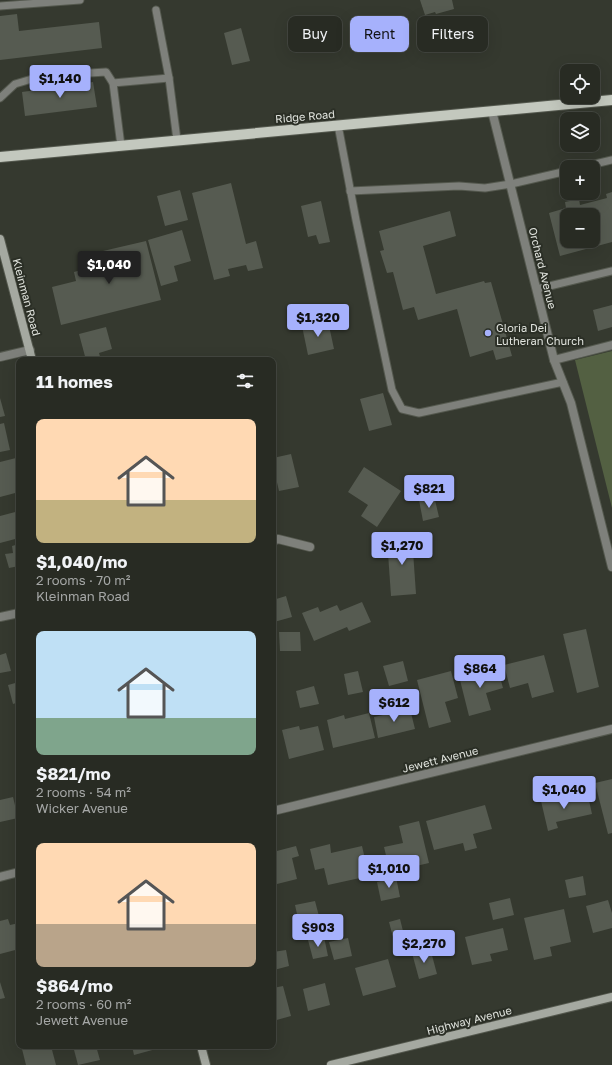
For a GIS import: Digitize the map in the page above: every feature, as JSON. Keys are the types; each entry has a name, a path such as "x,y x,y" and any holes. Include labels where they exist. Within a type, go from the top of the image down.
{"main road":[{"name":"Ridge Road","path":"0,157 612,100"}],"street":[{"name":"Orchard Avenue","path":"492,111 554,360 571,403 612,567"},
{"name":"Kleinman Road","path":"0,239 31,357"},
{"path":"554,360 612,345"},
{"path":"0,357 30,350"},
{"path":"276,540 310,547"},
{"path":"0,617 16,614"},
{"name":"Jewett Avenue","path":"276,810 612,729"},
{"path":"0,877 16,873"},
{"name":"Highway Avenue","path":"331,1065 612,997"},
{"path":"202,1049 206,1065"}],"lane":[{"path":"0,6 80,0"},
{"path":"156,10 177,140"},
{"path":"0,98 15,84 42,76 106,72 113,83 121,146"},
{"path":"113,83 168,78"},
{"path":"338,125 350,191 392,390 402,409 419,413 562,382"},
{"path":"600,163 612,160"},
{"path":"350,191 459,186 484,188 511,184 560,173"},
{"path":"536,289 612,271"}],"green space":[{"path":"612,351 612,508 575,360"}],"building":[{"path":"420,0 452,0 454,9 436,14 435,12 425,15"},
{"path":"17,14 19,31 99,22 102,48 0,60 0,16"},
{"path":"241,28 250,61 232,65 224,33"},
{"path":"93,82 97,107 25,116 22,92"},
{"path":"231,183 246,244 256,241 263,268 248,271 246,265 228,269 230,276 214,280 192,193"},
{"path":"180,190 188,220 165,226 157,196"},
{"path":"612,192 612,242 600,245 600,208 566,208 565,202 579,200 580,205 607,198 606,194"},
{"path":"321,201 330,242 319,244 316,235 308,237 301,206"},
{"path":"560,210 560,248 590,248 560,256 549,213"},
{"path":"450,211 456,236 423,246 436,294 484,281 485,283 491,282 512,356 496,360 493,350 470,357 457,309 418,320 414,307 403,310 393,272 387,273 380,251 384,250 379,231"},
{"path":"182,230 191,261 174,266 178,281 161,286 148,240"},
{"path":"146,241 161,300 61,325 52,287 76,281 74,272 106,263 103,251"},
{"path":"612,305 612,327 598,331 593,310"},
{"path":"328,321 334,349 308,355 302,326"},
{"path":"106,327 112,349 99,353 100,357 85,357 79,334"},
{"path":"383,393 392,425 369,431 360,399"},
{"path":"0,398 5,416 0,417"},
{"path":"4,423 10,450 0,452 0,424"},
{"path":"291,454 299,487 279,491 276,478 276,457"},
{"path":"16,458 16,493 0,497 0,462"},
{"path":"364,467 401,491 377,527 361,516 368,505 348,492"},
{"path":"434,496 439,517 423,521 419,500"},
{"path":"16,512 16,539 0,543 0,516"},
{"path":"412,537 416,594 391,596 387,539"},
{"path":"16,545 16,567 9,568 5,554 13,553 12,546"},
{"path":"286,596 292,617 276,621 276,599"},
{"path":"362,602 371,622 349,631 347,627 314,641 302,613 318,607 320,612 337,605 340,611"},
{"path":"586,629 599,687 577,693 563,634"},
{"path":"279,632 300,632 301,651 280,651"},
{"path":"6,653 11,671 0,673 0,655"},
{"path":"544,655 554,692 532,698 528,683 510,688 504,665"},
{"path":"403,661 408,681 389,686 383,666"},
{"path":"497,666 503,688 486,693 491,710 469,716 459,676"},
{"path":"358,671 363,692 348,695 344,674"},
{"path":"451,671 458,698 445,702 451,722 429,728 417,680"},
{"path":"16,683 16,703 13,704 8,685"},
{"path":"314,686 319,704 300,708 296,691"},
{"path":"410,709 415,729 378,738 374,717"},
{"path":"369,713 375,738 333,748 327,720 344,715 345,719"},
{"path":"299,726 300,730 318,726 324,750 289,759 282,730"},
{"path":"612,779 612,833 608,834 595,783"},
{"path":"567,795 568,801 588,796 592,814 556,822 558,828 548,831 541,801"},
{"path":"13,797 16,810 16,818 0,822 0,800"},
{"path":"485,805 492,829 473,834 477,848 465,851 463,843 434,850 426,821"},
{"path":"419,821 429,863 390,872 384,847 403,843 399,826"},
{"path":"330,844 331,853 362,846 369,876 328,885 324,868 315,870 310,849"},
{"path":"296,846 299,856 292,858 297,879 276,884 276,851"},
{"path":"583,876 586,895 569,898 565,880"},
{"path":"396,877 400,897 381,901 377,882"},
{"path":"510,898 514,915 493,920 489,903"},
{"path":"608,900 612,913 612,928 593,933 586,906"},
{"path":"315,901 320,920 312,922 314,928 301,932 295,905"},
{"path":"564,909 571,942 550,947 552,956 534,960 524,918"},
{"path":"8,919 10,925 16,924 16,950 0,954 0,921"},
{"path":"400,919 404,935 393,937 389,922"},
{"path":"503,928 508,950 490,954 492,961 472,965 465,937"},
{"path":"324,937 328,956 313,959 308,940"},
{"path":"348,938 352,956 334,960 329,942"},
{"path":"430,948 437,974 419,979 412,953"},
{"path":"286,950 289,966 276,969 276,952"},
{"path":"388,959 396,987 363,996 355,968"},
{"path":"0,982 5,998 0,999"},
{"path":"325,983 330,1005 308,1011 303,989"},
{"path":"283,986 291,1016 276,1020 276,987"},
{"path":"22,1049 52,1049 56,1065 26,1065"},
{"path":"74,1049 97,1049 100,1060 78,1065"},
{"path":"133,1049 156,1049 134,1055"}],"place":[{"name":"Gloria Dei Lutheran Church","path":"488,333"}]}
